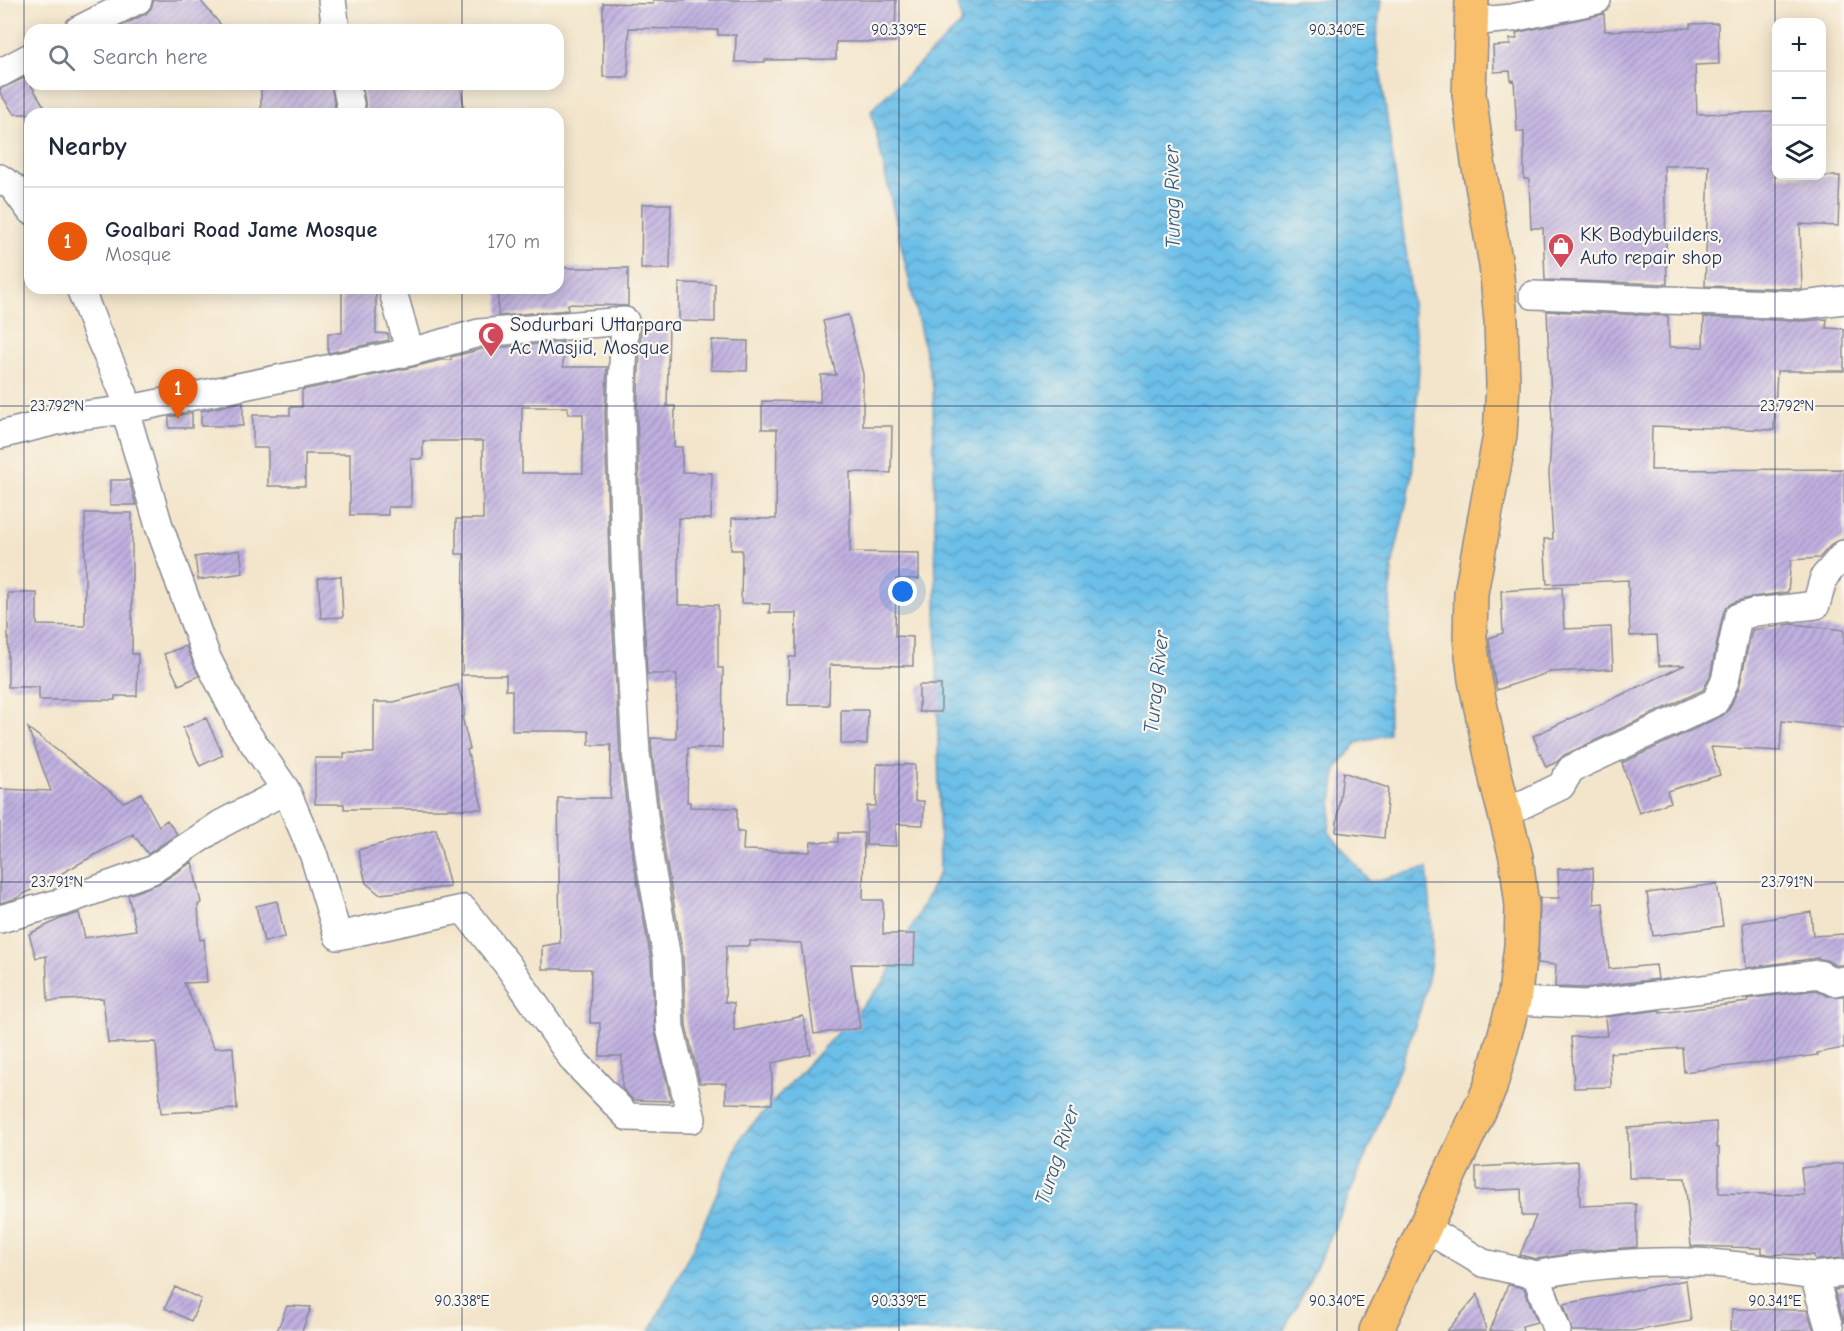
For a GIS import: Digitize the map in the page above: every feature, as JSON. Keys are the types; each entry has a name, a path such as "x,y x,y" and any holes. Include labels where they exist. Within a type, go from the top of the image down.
{"highway":[{"path":"1376,1331 1491,1088 1514,1001 1521,946 1522,906 1516,858 1475,680 1470,638 1471,593 1500,435 1503,384 1496,265 1469,94 1471,11"}],"street":[{"path":"84,24 100,8 138,0"},
{"path":"332,0 335,24"},
{"path":"1471,11 1512,18 1598,0"},
{"path":"0,74 24,60"},
{"path":"347,90 350,108"},
{"path":"14,180 24,199"},
{"path":"0,435 77,416 125,410 410,352 479,333 625,321 621,413 625,559 636,753 650,862 667,958 670,1028 692,1119 628,1117 574,1061 507,964 463,909 338,936 314,856 286,790 241,725 207,658 159,526 125,410 124,394 82,294"},
{"path":"394,294 410,352"},
{"path":"1533,295 1803,305 1844,300"},
{"path":"1505,813 1561,786 1572,768 1715,702 1725,681 1738,617 1756,612 1816,605 1824,577 1844,554"},
{"path":"0,919 62,902 152,870 221,824 286,790"},
{"path":"1514,1001 1586,1004 1819,974 1834,982 1844,980"},
{"path":"1425,1228 1483,1263 1536,1275 1621,1263 1692,1262 1815,1276 1844,1273"},
{"path":"1536,1275 1557,1331"},
{"path":"1815,1276 1830,1331"}],"water":[{"name":"Turag River","path":"956,0 1381,0 1376,40 1407,259 1419,367 1412,479 1392,566 1388,641 1389,734 1357,743 1336,768 1329,832 1370,882 1427,868 1432,948 1426,988 1418,1018 1367,1151 1328,1243 1283,1331 650,1331 695,1244 741,1137 884,982 940,871 933,387 871,110 962,23"}],"building":[{"path":"154,0 200,0 220,24 125,24 146,14"},
{"path":"653,0 896,0 895,42 836,42 836,59 735,62 736,35 718,35 718,30 629,28 628,77 603,77 603,3 653,4"},
{"path":"1604,14 1605,31 1690,28 1690,24 1718,23 1719,64 1695,65 1697,114 1772,112 1772,180 1826,180 1826,176 1840,176 1838,226 1800,224 1802,289 1705,286 1709,165 1664,166 1667,284 1545,280 1543,228 1531,228 1529,179 1524,179 1524,132 1517,132 1514,80 1511,81 1510,71 1494,72 1493,46 1510,45 1510,39 1517,39 1516,33"},
{"path":"24,78 24,90 34,90 45,108 24,108 24,114 14,114 0,93 0,89"},
{"path":"261,90 332,90 335,108 261,108"},
{"path":"363,90 461,90 464,108 366,108"},
{"path":"642,204 671,204 670,269 641,269"},
{"path":"564,268 628,268 628,306 568,304 568,310 498,316 498,294 564,294"},
{"path":"679,283 715,284 715,322 679,321"},
{"path":"342,294 376,294 376,333 388,334 389,340 328,353 328,333 342,333"},
{"path":"1547,311 1668,316 1669,347 1703,347 1704,317 1802,321 1827,319 1826,328 1844,329 1844,371 1777,371 1774,430 1652,426 1651,470 1844,469 1844,539 1833,543 1819,558 1791,560 1788,592 1752,597 1726,607 1710,676 1703,690 1564,755 1557,762 1546,767 1533,736 1685,665 1659,666 1657,635 1630,636 1628,580 1547,584 1544,539 1553,539 1549,474 1552,422"},
{"path":"848,315 863,374 863,426 892,426 891,473 850,472 850,552 919,553 919,579 896,579 895,636 913,637 913,666 830,665 829,705 788,705 789,657 796,657 796,613 769,613 770,604 741,603 742,550 731,550 732,518 776,519 777,429 762,429 762,401 820,402 821,375 836,375 823,321"},
{"path":"641,325 669,325 667,406 675,406 674,447 682,447 682,472 712,473 711,519 678,518 678,605 718,605 718,668 723,668 722,748 688,748 687,802 690,802 690,807 737,808 737,832 744,832 743,850 810,852 811,842 838,842 838,833 864,833 863,900 883,900 883,934 915,934 914,965 851,964 860,1028 814,1034 801,943 750,941 750,946 726,946 725,1002 734,1003 734,1031 803,1016 811,1054 772,1063 772,1104 726,1103 726,1083 700,1083 686,1026 683,955 666,860 651,738 676,739 677,674 647,674 637,413"},
{"path":"712,340 748,341 747,371 711,370"},
{"path":"563,342 563,367 607,367 605,413 609,559 620,754 634,864 651,960 655,1031 671,1101 633,1100 622,1088 622,1056 600,1056 600,1023 590,1023 591,969 542,969 542,946 560,943 558,798 610,798 611,745 589,745 589,731 512,731 512,690 506,690 506,675 462,675 464,554 456,554 456,519 483,519 483,441 423,441 423,459 411,459 411,507 388,507 388,515 350,515 350,454 305,454 305,486 268,486 268,448 253,448 253,415 290,415 290,407 302,407 302,390 441,360 451,360 451,357 482,349","holes":["522,407 568,407 568,414 583,414 583,473 522,473"]},
{"path":"243,402 243,426 201,426 201,411"},
{"path":"192,413 192,428 169,428 169,417"},
{"path":"110,480 129,480 136,505 110,505"},
{"path":"85,513 132,513 132,654 138,654 137,696 115,696 115,700 39,700 39,687 8,687 8,593 37,593 37,625 85,626"},
{"path":"240,550 243,573 198,580 195,557"},
{"path":"341,576 343,617 321,618 318,578"},
{"path":"1562,587 1564,629 1611,627 1613,669 1550,672 1497,690 1489,638 1503,633 1501,591"},
{"path":"1792,624 1844,630 1843,728 1782,721 1780,751 1711,747 1720,775 1667,791 1671,802 1639,813 1622,763 1722,716 1729,709 1739,688 1752,630"},
{"path":"186,646 199,676 179,685 164,654"},
{"path":"458,685 464,707 464,717 462,717 470,749 467,750 483,809 344,809 344,804 315,804 315,758 344,758 344,753 374,753 374,702 394,702"},
{"path":"919,685 941,685 941,712 919,712"},
{"path":"841,710 868,710 867,744 841,744"},
{"path":"206,718 223,755 200,766 183,728"},
{"path":"28,728 124,802 141,793 159,826 167,820 177,834 148,854 133,834 15,899 0,903 0,789 51,791"},
{"path":"877,764 915,765 915,801 924,801 923,825 896,824 896,846 866,845 867,806 876,806"},
{"path":"1343,772 1388,788 1384,838 1336,832"},
{"path":"436,829 450,887 379,894 366,883 358,850"},
{"path":"192,862 201,903 198,905 200,940 204,939 207,982 184,983 214,1048 233,1047 237,1109 161,1113 156,1042 108,1043 103,998 48,1001 46,956 36,958 29,934 60,919 79,913 85,938 136,930 128,895 160,883"},
{"path":"1593,868 1594,904 1603,903 1609,969 1656,965 1658,979 1585,988 1555,987 1556,965 1538,963 1540,898 1559,898 1558,869"},
{"path":"1717,884 1723,926 1653,936 1647,893"},
{"path":"277,901 285,937 264,942 256,906"},
{"path":"1811,912 1813,936 1844,934 1844,965 1836,965 1817,958 1746,968 1743,923"},
{"path":"1816,990 1827,996 1844,996 1844,1048 1817,1053 1818,1055 1684,1072 1682,1048 1610,1053 1611,1087 1574,1088 1571,1037 1607,1036 1605,1017 1748,1002 1747,999"},
{"path":"1716,1122 1717,1148 1719,1148 1719,1193 1804,1195 1801,1168 1844,1163 1844,1258 1815,1260 1814,1255 1762,1253 1762,1248 1691,1246 1685,1178 1629,1178 1628,1128"},
{"path":"1578,1161 1580,1206 1636,1204 1637,1247 1569,1252 1569,1254 1536,1259 1520,1255 1536,1216 1522,1216 1521,1189 1476,1191 1476,1167"},
{"path":"1686,1280 1691,1321 1633,1331 1572,1331 1564,1304"},
{"path":"1508,1285 1524,1288 1537,1322 1522,1326 1523,1331 1490,1331"},
{"path":"175,1287 201,1299 191,1321 165,1308"},
{"path":"1844,1289 1844,1323 1834,1290"},
{"path":"1478,1294 1486,1331 1447,1331"},
{"path":"287,1306 311,1307 302,1331 277,1331"},
{"path":"1732,1309 1807,1310 1814,1331 1731,1331"}],"place":[{"name":"KK Bodybuilders, Auto repair shop","path":"1561,269"},
{"name":"Sodurbari Uttarpara Ac Masjid, Mosque","path":"491,358"},
{"name":"Goalbari Road Jame Mosque","path":"178,419"}]}
